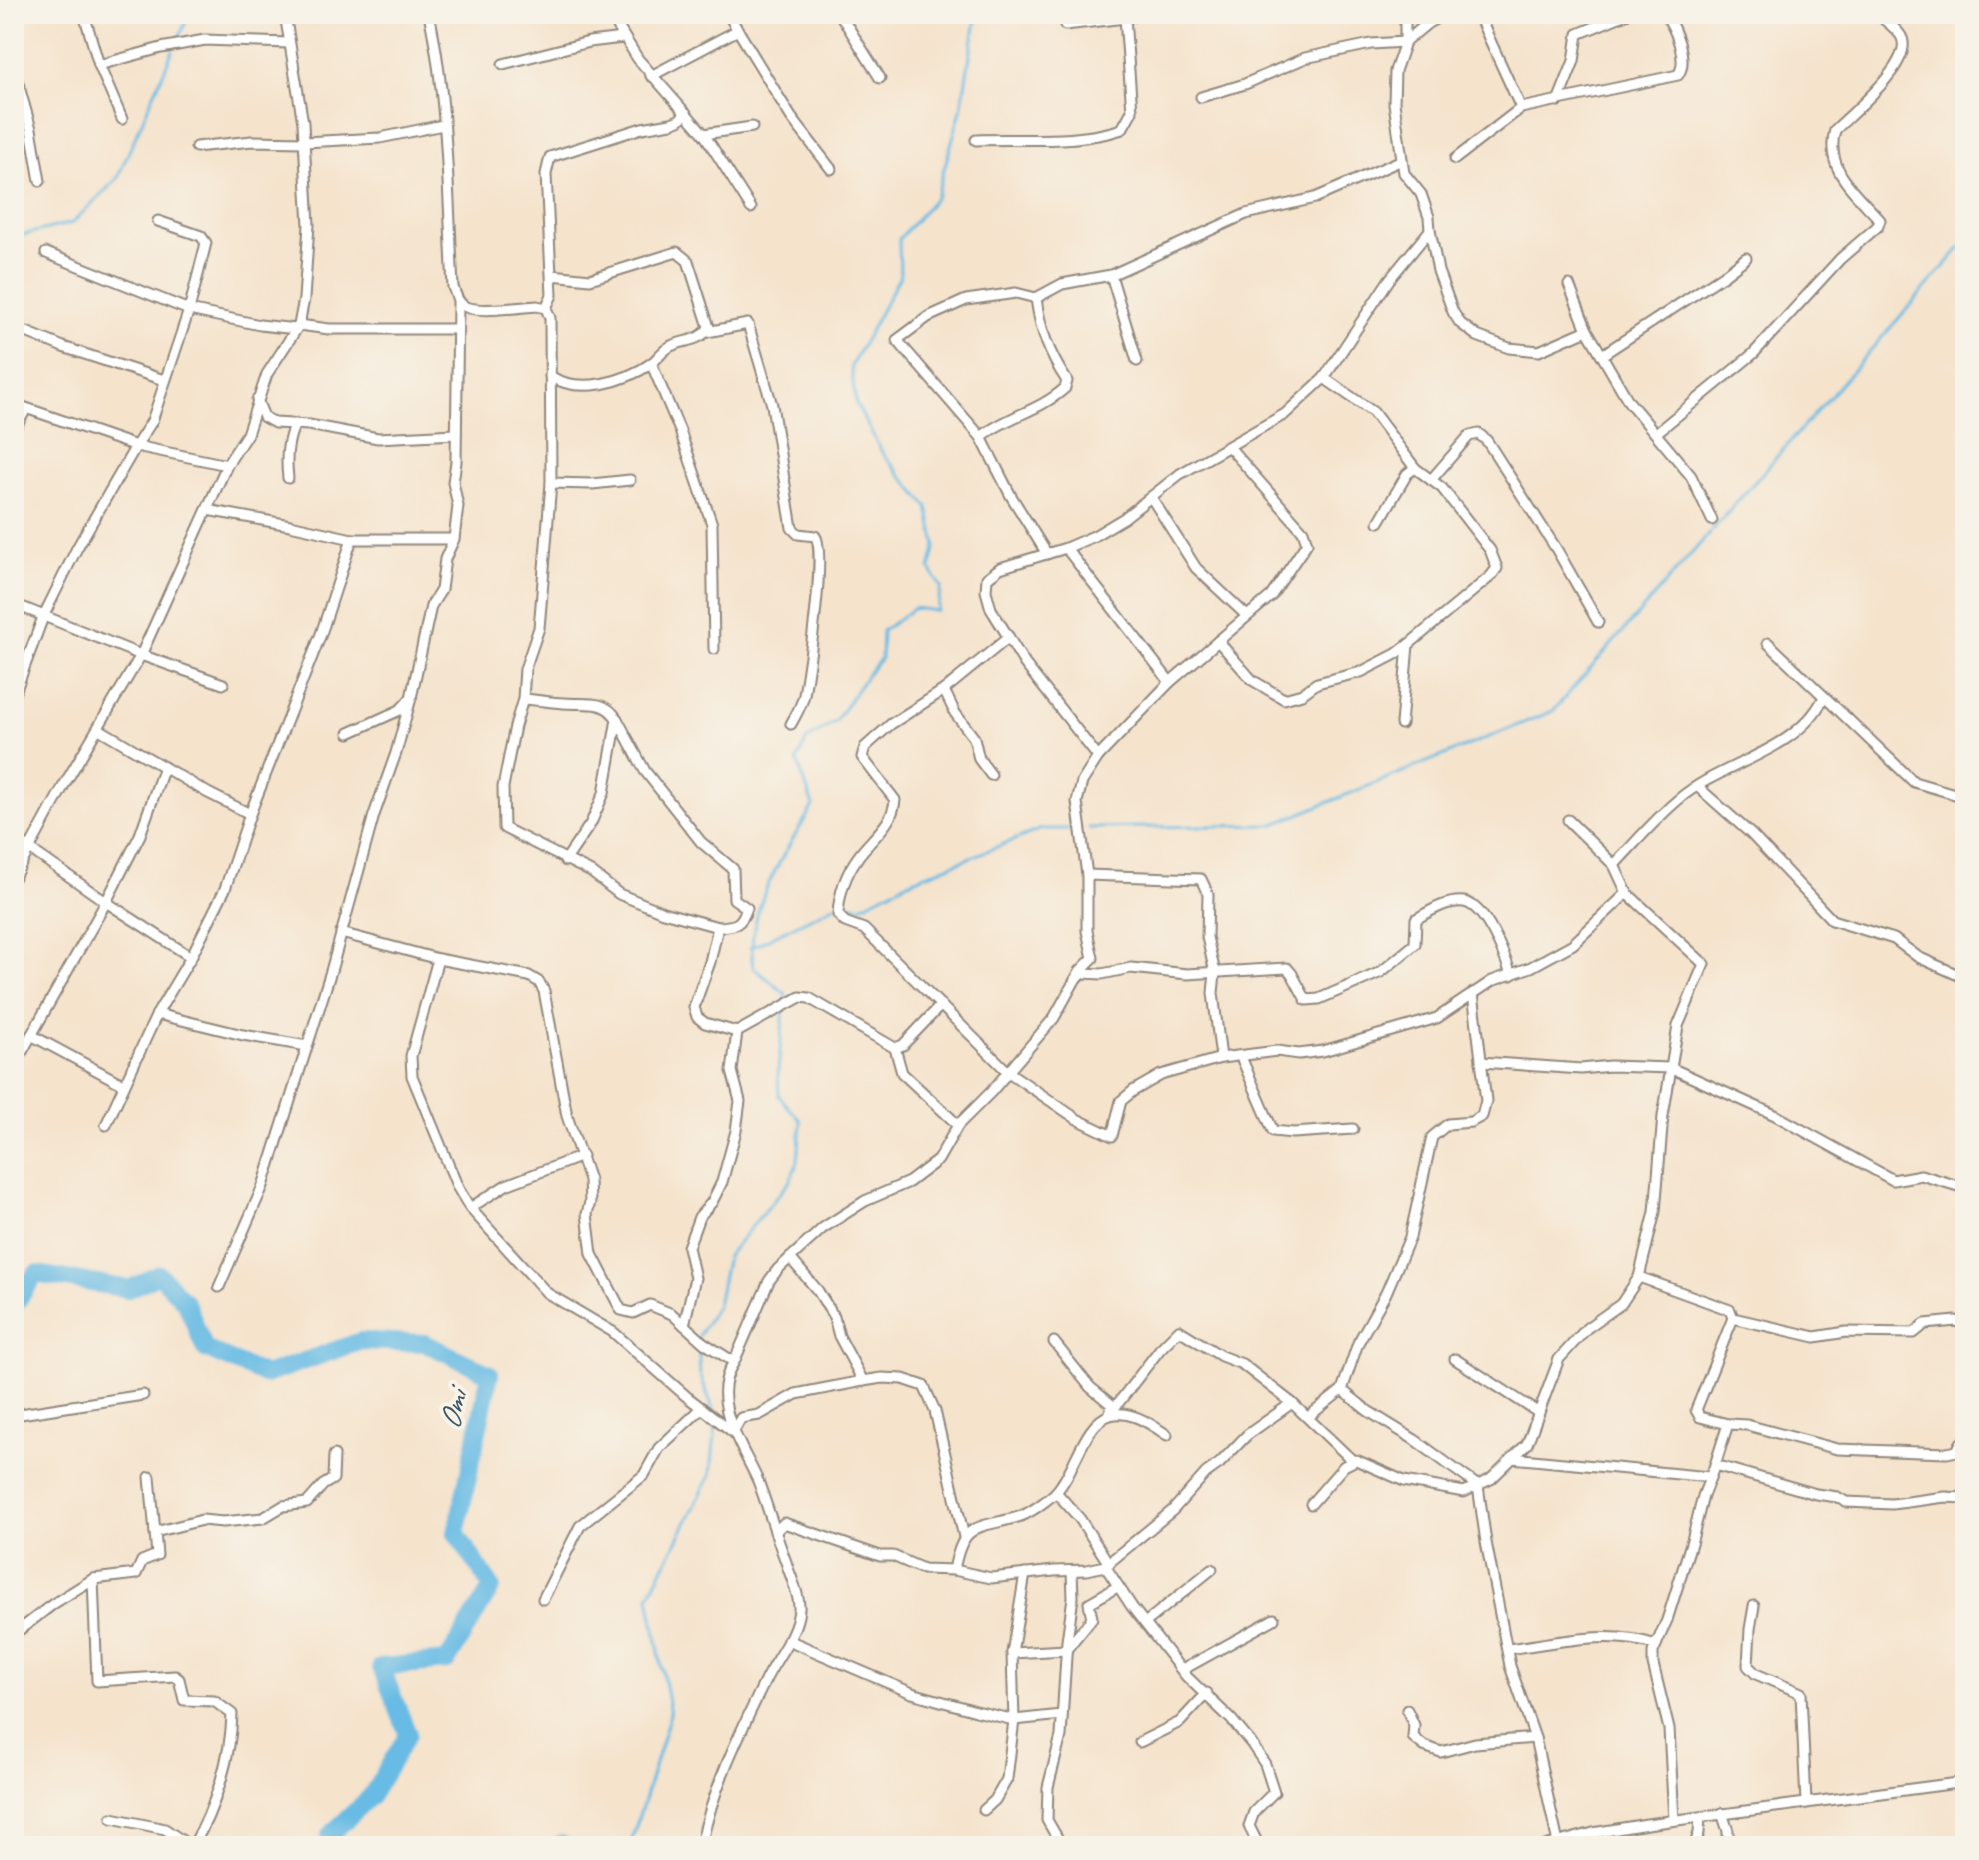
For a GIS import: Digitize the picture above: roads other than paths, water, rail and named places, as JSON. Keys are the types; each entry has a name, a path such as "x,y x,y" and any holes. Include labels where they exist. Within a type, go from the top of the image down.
{"street":[{"path":"84,14 99,65 122,119"},
{"path":"14,877 141,655 227,465 247,434 267,374 297,327 304,299 309,225 304,142 285,14"},
{"path":"219,1287 263,1186 307,1046 374,815 396,753 431,606 441,590 445,559 454,539 458,506 453,482 456,462 458,301 453,287 443,125 435,41 429,14"},
{"path":"610,14 651,76 704,134 751,208"},
{"path":"728,14 791,117 831,169"},
{"path":"840,14 880,78"},
{"path":"1065,25 1144,14"},
{"path":"1405,14 1405,42 1395,71 1394,103 1404,173 1421,194 1429,217 1438,271 1453,312 1460,323 1477,336 1509,348 1539,351 1587,330"},
{"path":"1201,97 1245,84 1305,58 1371,44 1405,42 1445,14"},
{"path":"1478,14 1521,108"},
{"path":"1558,101 1574,61 1578,34 1626,14"},
{"path":"1455,159 1521,108 1678,75 1683,62 1671,22 1665,14"},
{"path":"1656,433 1753,354 1840,259 1878,226 1880,220 1848,187 1836,169 1831,142 1835,130 1898,66 1905,51 1902,37 1878,14"},
{"path":"976,140 1065,138 1104,135 1122,129 1132,111 1125,18"},
{"path":"651,76 738,30"},
{"path":"503,64 589,42 623,38"},
{"path":"99,65 205,40 289,43"},
{"path":"14,69 31,129 40,181"},
{"path":"523,699 589,702 611,709 645,771 701,842 733,869 734,899 747,908 742,921 735,926 718,927 663,912 619,894 591,872 504,828 503,787 523,699 525,669 539,628 551,483 550,318 546,308 552,295 546,174 550,157 642,128 671,123 686,113"},
{"path":"196,147 252,141 380,138 443,125"},
{"path":"704,134 752,127"},
{"path":"1047,554 1011,496 981,437 897,340 928,317 966,300 1016,293 1036,298 1062,284 1111,275 1246,214 1315,198 1402,160"},
{"path":"14,695 19,666 77,548 152,421 189,310 206,243 201,236 158,221"},
{"path":"1098,757 1061,713 991,609 986,591 987,578 1000,568 1066,548 1104,530 1180,474 1285,414 1324,378 1389,280 1430,230"},
{"path":"552,275 590,279 677,252 688,261 709,327 707,332"},
{"path":"46,253 189,310 260,325 329,329 456,329"},
{"path":"1602,355 1746,258"},
{"path":"1111,275 1137,361"},
{"path":"1569,285 1587,330 1629,402 1691,476 1712,520"},
{"path":"981,437 1027,414 1065,388 1067,381 1053,360 1041,332 1036,298"},
{"path":"458,301 467,308 546,308"},
{"path":"550,376 562,384 609,383 651,363 668,347 707,332 748,324 772,405 792,528 798,534 815,536 820,543 819,577 803,699 791,724"},
{"path":"14,327 63,347 164,380"},
{"path":"651,363 680,431 712,524 714,649"},
{"path":"1218,641 1252,680 1284,699 1302,694 1317,683 1361,672 1396,654 1497,568 1490,550 1473,526 1442,488 1415,468 1373,412 1324,378"},
{"path":"257,400 264,417 275,423 378,438 456,434"},
{"path":"14,404 136,446 227,465"},
{"path":"14,430 26,409"},
{"path":"288,478 286,465 290,434 295,424"},
{"path":"1431,480 1469,436 1479,434 1487,441 1557,550 1598,622"},
{"path":"701,1846 731,1749 788,1640 799,1608 758,1482 733,1432 724,1395 726,1373 734,1362 769,1281 823,1228 865,1201 923,1174 938,1160 958,1125 991,1092 1054,1018 1076,978 1093,958 1087,931 1087,875 1077,802 1082,782 1098,757 1170,682 1271,596 1307,543 1303,531 1230,448"},
{"path":"1379,522 1407,474 1415,468"},
{"path":"551,483 592,484 630,480"},
{"path":"1151,497 1196,568 1247,616"},
{"path":"207,510 352,539 454,539"},
{"path":"106,1125 157,1014 191,957 225,889 250,814 321,634 352,539"},
{"path":"1066,548 1170,682"},
{"path":"14,604 223,684"},
{"path":"1009,637 944,690 891,724 865,747 862,757 895,800 894,810 889,822 857,858 841,887 838,915 845,922 864,929 1007,1071 1077,1119 1112,1136 1121,1101 1161,1075 1221,1058 1277,1051 1299,1054 1323,1051 1437,1018 1492,981 1531,967 1573,944 1627,893"},
{"path":"1768,643 1914,782 1965,797"},
{"path":"1401,724 1408,645"},
{"path":"944,690 955,713 974,738 979,759 991,775"},
{"path":"1614,865 1680,797 1713,775 1788,739 1817,713 1824,697"},
{"path":"349,733 400,710 411,698"},
{"path":"565,861 591,823 604,793 617,719"},
{"path":"99,729 250,814"},
{"path":"14,1066 140,835 164,767"},
{"path":"1698,787 1751,834 1832,920 1894,939 1918,957 1965,978"},
{"path":"1311,1504 1344,1466 1353,1461 1361,1461 1382,1472 1428,1487 1464,1492 1491,1479 1527,1444 1559,1359 1587,1328 1621,1304 1639,1277 1655,1212 1663,1116 1678,1026 1704,964 1627,893 1614,865 1568,820"},
{"path":"14,838 191,957"},
{"path":"1087,875 1201,879 1208,894 1207,937 1215,973 1213,993 1221,1058"},
{"path":"1076,978 1083,973 1102,974 1131,968 1187,974 1287,968 1306,1000 1319,999 1381,972 1415,944 1416,919 1440,906 1462,902 1482,915 1504,955 1511,975"},
{"path":"718,927 694,1007 697,1017 705,1023 737,1032 800,997 809,998 895,1048 902,1073 958,1125"},
{"path":"341,933 438,959 529,976 539,982 549,1007 552,1042 570,1128 589,1180 587,1214 592,1254 621,1310 633,1313 650,1305 672,1314 704,1343 734,1362"},
{"path":"438,959 411,1056 412,1076 458,1188 470,1208 547,1293 613,1332 733,1432"},
{"path":"1308,1417 1342,1390 1358,1343 1386,1293 1410,1237 1432,1137 1448,1124 1471,1122 1482,1116 1486,1101 1473,993"},
{"path":"895,1048 903,1045 941,1005"},
{"path":"157,1014 243,1035 307,1046"},
{"path":"684,1325 695,1278 688,1247 699,1217 712,1202 722,1182 736,1131 740,1101 732,1071 737,1032"},
{"path":"31,1035 124,1085"},
{"path":"1241,1057 1273,1131 1293,1133 1353,1129"},
{"path":"1481,1062 1581,1069 1610,1066 1671,1068 1775,1115 1893,1180 1921,1175 1965,1188"},
{"path":"470,1208 506,1185 582,1156"},
{"path":"790,1258 818,1291 834,1317 839,1336 863,1381"},
{"path":"1639,1277 1730,1310 1733,1318 1696,1410 1700,1417 1747,1425 1837,1449 1947,1453 1957,1451 1961,1443"},
{"path":"1733,1318 1815,1337 1846,1332 1914,1333 1925,1324 1956,1321 1965,1324"},
{"path":"954,1570 964,1537 991,1522 1020,1517 1056,1492 1078,1449 1179,1330 1221,1356 1242,1364 1292,1403 1353,1461"},
{"path":"1054,1342 1090,1387 1112,1405 1109,1415"},
{"path":"1455,1359 1539,1413"},
{"path":"733,1432 741,1418 759,1415 796,1394 882,1378 903,1379 924,1386 929,1394 964,1537"},
{"path":"1342,1390 1478,1486 1507,1649 1535,1738 1551,1821 1565,1843"},
{"path":"14,1415 143,1395"},
{"path":"775,1532 784,1523 880,1556 893,1556 923,1569 954,1570 991,1578 1107,1565 1173,1510 1206,1473 1247,1435 1292,1403"},
{"path":"543,1599 580,1526 644,1475 659,1448 702,1408"},
{"path":"1109,1415 1120,1414 1144,1420 1167,1435"},
{"path":"1674,1820 1669,1729 1653,1664 1656,1645 1728,1424"},
{"path":"155,1532 202,1520 223,1522 263,1518 283,1506 307,1503 333,1479 334,1455"},
{"path":"1512,1458 1709,1477"},
{"path":"1715,1465 1846,1502 1892,1504 1945,1497 1965,1498"},
{"path":"14,1634 93,1579 138,1572 142,1561 157,1555 150,1477"},
{"path":"1056,1492 1080,1519 1117,1587 1182,1670 1207,1693 1251,1743 1265,1764 1274,1792 1254,1812 1249,1826 1259,1846"},
{"path":"1145,1623 1212,1569"},
{"path":"1062,1846 1047,1820 1048,1787 1061,1736 1066,1650 1073,1597 1072,1571"},
{"path":"984,1810 995,1800 1007,1779 1014,1720 1012,1653 1025,1574"},
{"path":"93,1579 97,1681 175,1676 179,1679 184,1700 214,1701 232,1714 226,1762 206,1823 191,1846 165,1829 112,1818"},
{"path":"1012,1653 1066,1650 1092,1618 1089,1603 1117,1587"},
{"path":"1754,1606 1748,1666 1756,1674 1801,1693 1806,1803"},
{"path":"1182,1670 1274,1619"},
{"path":"1507,1649 1629,1637 1656,1645"},
{"path":"788,1640 912,1693 1014,1720 1062,1715"},
{"path":"1140,1742 1180,1722 1207,1693"},
{"path":"1407,1710 1414,1725 1413,1737 1424,1746 1441,1752 1475,1743 1535,1738"},
{"path":"1545,1846 1593,1833 1674,1820 1965,1782"},
{"path":"1722,1813 1728,1831 1728,1846"},
{"path":"1694,1846 1700,1817"}],"waterway":[{"path":"176,43 190,14"},
{"path":"785,1002 786,994 753,967 752,945 755,923 769,882 813,806 797,760 807,740 835,722 881,658 882,631 914,608 937,611 941,587 930,569 936,545 928,507 883,454 856,404 851,366 900,276 899,239 936,197 961,110 977,14"},
{"path":"14,237 72,223 117,179 173,50"},
{"path":"1089,828 1272,825 1553,711 1965,243"},
{"path":"843,904 861,906 908,882 1042,829 1071,829"},
{"path":"750,948 836,905"},
{"path":"699,1335 717,1305 727,1256 790,1181 798,1161 801,1121 779,1096 778,1071 784,1009"},
{"name":"Omi","path":"14,1305 36,1274 129,1289 159,1274 186,1303 205,1349 265,1375 361,1341 425,1343 490,1374 456,1533 492,1587 447,1661 381,1667 408,1734 371,1796 330,1835 340,1846"},
{"path":"698,1342 700,1374 714,1412"},
{"path":"630,1846 670,1714 649,1596 711,1474 716,1423"},
{"name":"Omi","path":"557,1846 565,1846"}]}
